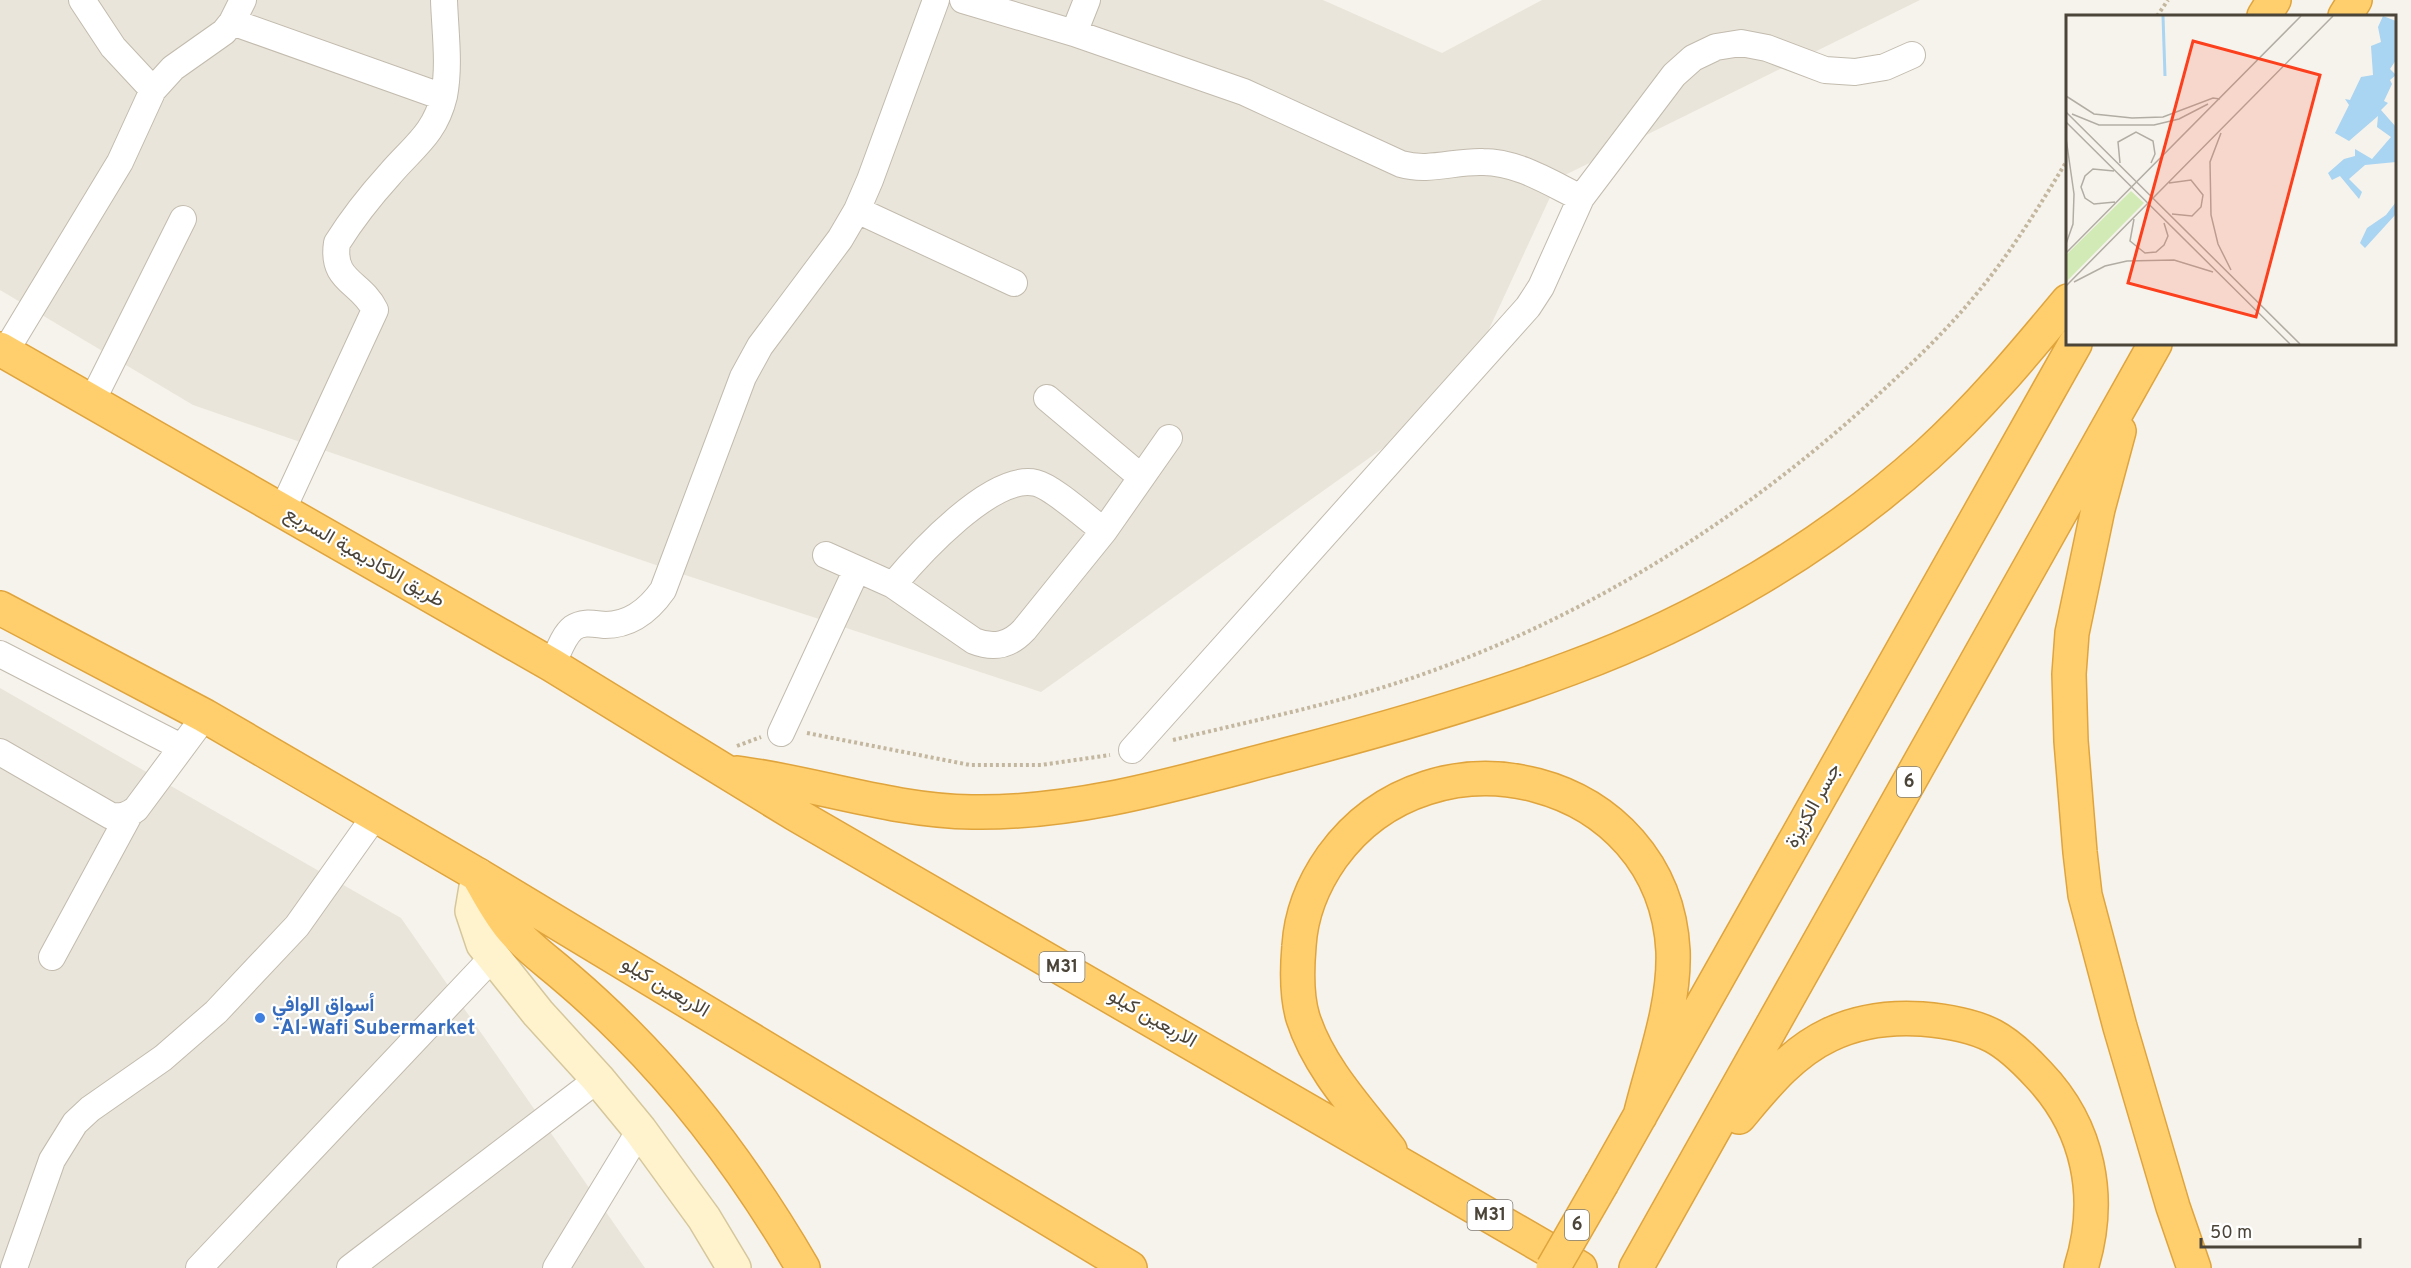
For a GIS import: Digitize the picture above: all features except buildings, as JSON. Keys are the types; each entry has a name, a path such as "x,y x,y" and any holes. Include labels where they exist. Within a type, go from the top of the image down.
{"highway":[{"path":"2265,15 2274,0"},
{"path":"2346,15 2355,0"},
{"path":"718,767 936,810 970,812 1045,809 1126,796 1386,728 1506,692 1583,664 1686,617 1768,572 1828,533 1886,490 1967,417 2004,378 2066,302"},
{"name":"جسر الكزيزة","path":"1553,1268 2074,345"},
{"name":"6","path":"1636,1268 2154,345"},
{"name":"طريق الاكاديمية السريع","path":"2,350 552,665 718,767"},
{"path":"2132,383 2098,509 2072,633 2069,674 2071,741 2085,895 2120,1027 2173,1207 2194,1268"},
{"path":"0,608 205,716 478,875 511,928 524,942 592,1000 657,1065 680,1092 708,1126 762,1203 803,1268"},
{"name":"الاربعين كيلو","path":"718,767 1580,1268"},
{"path":"1400,1163 1321,1058 1303,1017 1298,989 1300,936 1304,909 1321,873 1341,845 1362,823 1385,806 1412,792 1443,783 1473,778 1498,779 1542,788 1578,800 1604,818 1627,839 1644,861 1657,885 1668,917 1673,951 1671,986 1640,1116"},
{"name":"الاربعين كيلو","path":"478,875 1130,1268"},
{"path":"1686,1181 1772,1077 1799,1053 1829,1035 1874,1020 1906,1018 1965,1026 1993,1036 2024,1058 2051,1088 2073,1120 2086,1158 2091,1189 2092,1222 2081,1268"}],"main road":[{"path":"478,875 472,911 476,929 493,957 538,1013 598,1079 640,1130 704,1218 734,1268"}],"street":[{"path":"82,0 113,47 153,90"},
{"path":"282,511 375,310 369,299 339,271 335,257 337,243 390,173 420,144 434,122 443,97 447,71 444,0"},
{"path":"552,665 565,638 574,627 588,623 608,625 634,618 645,611 663,590 750,361 840,239 857,210 936,0"},
{"path":"963,0 1074,33 1244,92 1401,164 1427,168 1482,161 1499,163 1515,167 1581,198"},
{"path":"1074,33 1087,0"},
{"path":"2,350 120,162 153,90 173,68 216,38 238,11 443,97"},
{"path":"1132,750 1528,307 1541,287 1581,198 1614,151 1674,75 1693,58 1716,47 1741,43 1758,46 1825,70 1855,72 1885,67 1912,55"},
{"path":"857,210 1014,283"},
{"path":"92,401 183,219"},
{"path":"1047,398 1141,477"},
{"path":"826,555 893,585 974,642 983,645 1001,645 1018,637 1024,630 1104,531 1169,438"},
{"path":"893,585 924,548 976,504 1008,486 1023,482 1036,483 1049,490 1104,531"},
{"path":"781,733 857,568"},
{"path":"0,654 181,747"},
{"path":"52,957 129,815 136,809 205,716"},
{"path":"0,752 111,816 129,815"},
{"path":"14,1268 52,1160 75,1123 90,1109 163,1058 216,1012 297,926 375,816"},
{"path":"199,1268 493,957"},
{"path":"350,1268 598,1079"},
{"path":"556,1268 640,1130"}],"path":[{"path":"2158,15 2168,0"},
{"path":"718,767 736,746 750,740 781,733 814,734 970,765 1041,765 1132,750 1363,694 1430,672 1496,645 1560,616 1623,583 1742,507 1799,464 1919,358 1978,292 2031,220 2066,161"}],"shaded area":[{"path":"0,0 1323,0 1442,53 1542,0 1920,0 1559,178 1459,394 1041,692 679,573 193,405 0,290"},
{"path":"0,688 401,918 645,1268 0,1268"}],"place":[{"name":"أسواق الوافي -Al-Wafi Subermarket","path":"260,1018"}]}
